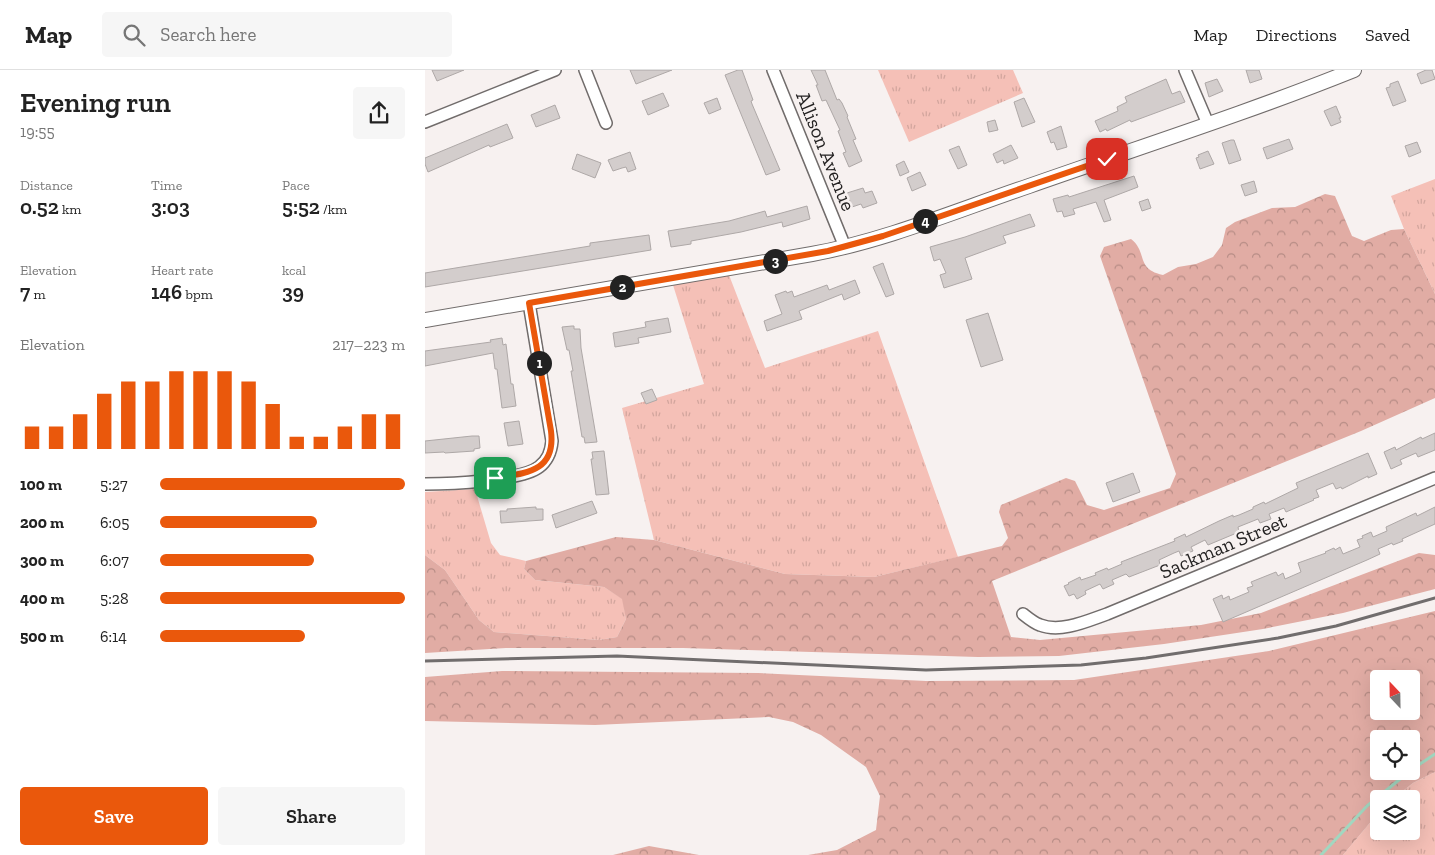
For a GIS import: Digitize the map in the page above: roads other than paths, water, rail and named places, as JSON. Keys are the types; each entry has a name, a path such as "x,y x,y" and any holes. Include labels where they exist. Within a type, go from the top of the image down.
{"street":[{"path":"425,122 555,70"},
{"path":"585,70 606,123"},
{"name":"Allison Avenue","path":"773,70 845,247"},
{"path":"1185,70 1208,124"},
{"path":"425,320 845,247 913,226 1208,124 1334,74 1353,70"},
{"path":"425,484 473,482 527,473 538,468 547,460 552,441 529,303"},
{"name":"Sackman Street","path":"1023,614 1037,625 1044,627 1063,627 1082,623 1125,607 1435,478"}],"waterway":[{"path":"1420,764 1435,754"},
{"path":"1321,855 1367,806 1399,780"}],"railway":[{"path":"425,661 617,656 926,670 1081,665 1146,658 1278,638 1336,626 1435,598"}]}
